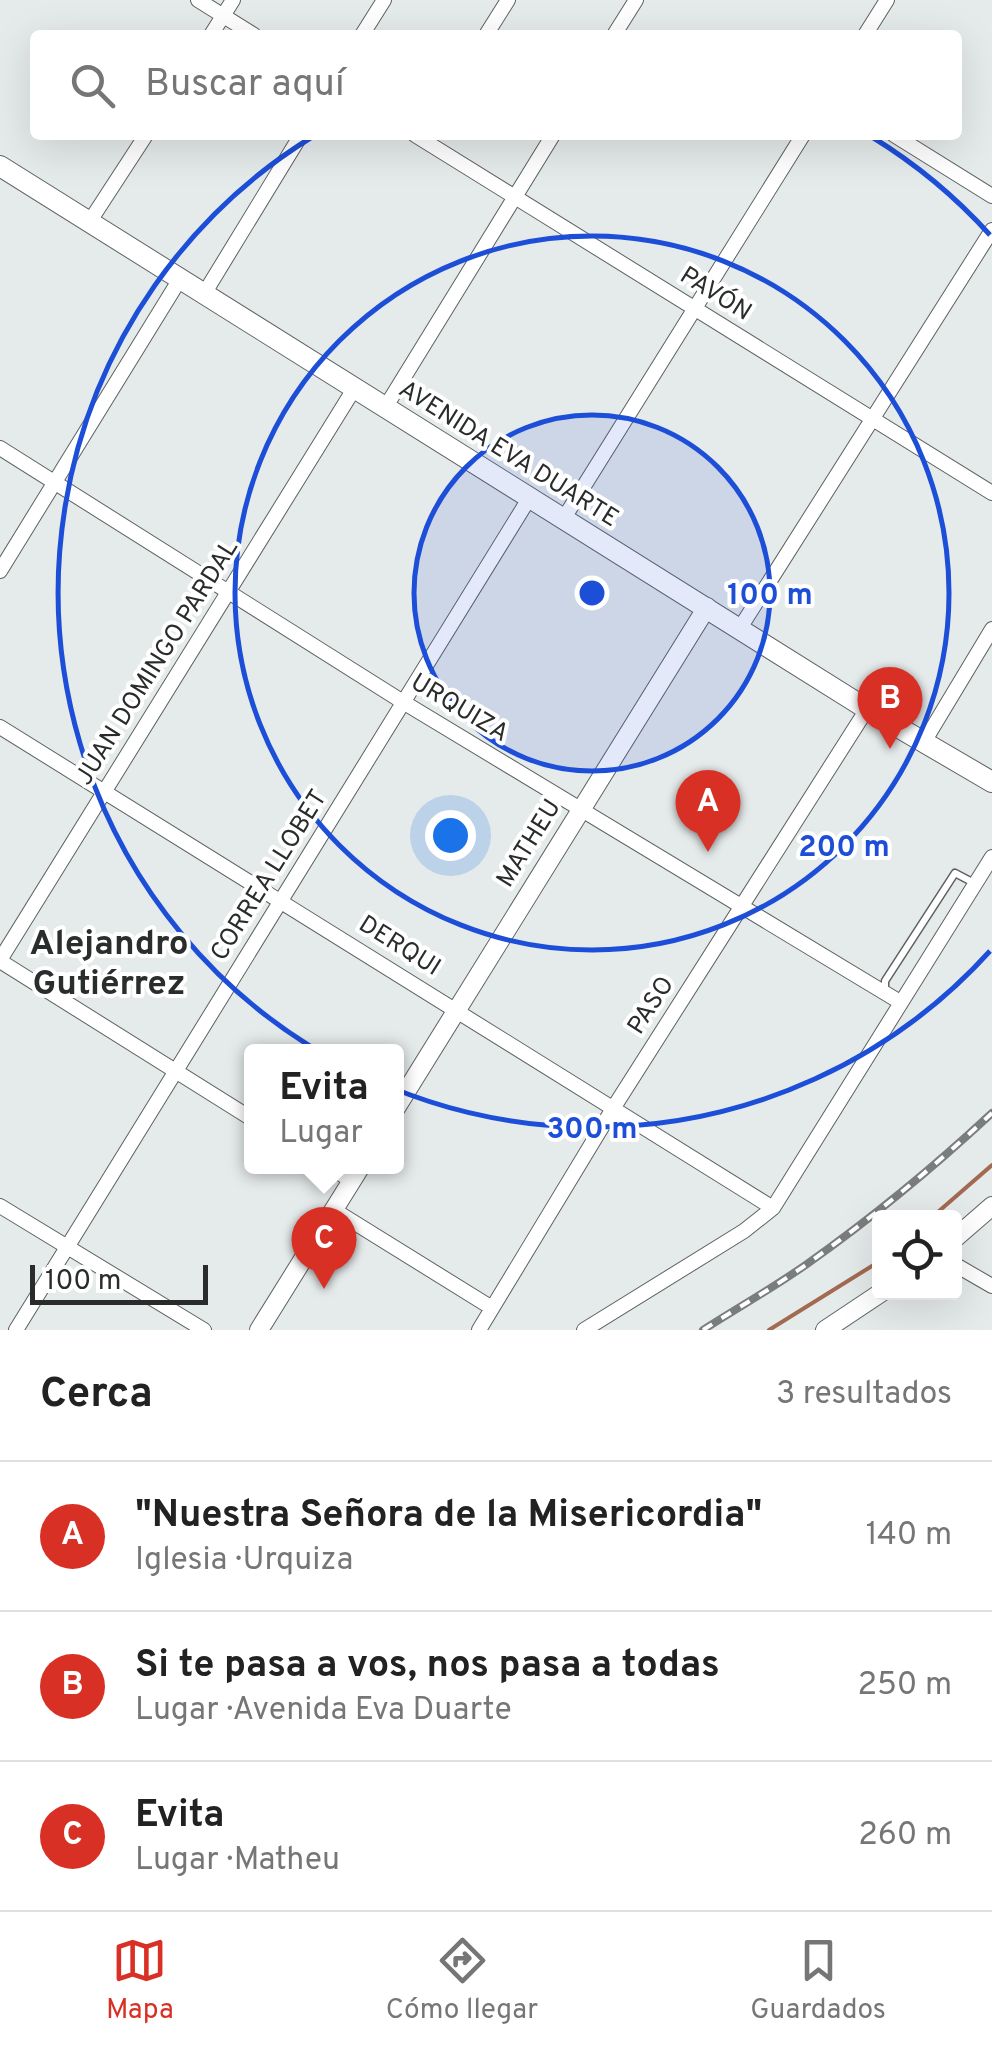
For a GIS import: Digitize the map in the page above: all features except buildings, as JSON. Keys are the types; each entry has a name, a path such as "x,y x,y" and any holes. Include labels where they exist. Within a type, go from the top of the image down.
{"main road":[{"name":"AVENIDA EVA DUARTE","path":"1,169 992,782"}],"street":[{"path":"198,0 246,30"},
{"path":"213,30 233,0"},
{"path":"365,30 384,0"},
{"path":"489,30 508,0"},
{"path":"617,30 636,0"},
{"path":"868,30 887,0"},
{"path":"90,221 143,140"},
{"path":"204,294 298,140"},
{"name":"PAVÓN","path":"426,140 992,494"},
{"path":"385,408 550,140"},
{"path":"564,518 799,140"},
{"path":"902,140 992,196"},
{"path":"740,628 992,230"},
{"path":"0,571 180,279"},
{"name":"JUAN DOMINGO PARDAL","path":"0,960 354,389"},
{"name":"URQUIZA","path":"0,448 403,702 900,1002"},
{"name":"CORREA LLOBET","path":"16,1330 530,497"},
{"name":"MATHEU","path":"404,1095 707,607"},
{"path":"924,742 992,629"},
{"name":"PASO","path":"479,1330 867,708"},
{"name":"DERQUI","path":"0,727 773,1208"},
{"path":"584,1330 773,1208 992,857"},
{"path":"0,960 244,1114"},
{"path":"259,1330 357,1174"},
{"path":"0,1206 204,1330"},
{"path":"962,1232 992,1206"},
{"path":"334,1210 492,1308"},
{"path":"962,1269 992,1286"},
{"path":"825,1330 872,1299"}],"lane":[{"path":"885,994 885,982 955,873 975,884"}],"waterway":[{"path":"940,1210 992,1165"},
{"path":"769,1330 872,1266"}],"railway":[{"path":"703,1330 855,1229 992,1113"}],"place":[{"name":"Si te pasa a vos, nos pasa a todas","path":"890,749"},
{"name":"\"Nuestra Señora de la Misericordia\"","path":"708,852"},
{"name":"Evita","path":"324,1289"}],"district":[{"name":"Alejandro Gutiérrez","path":"109,965"}]}
